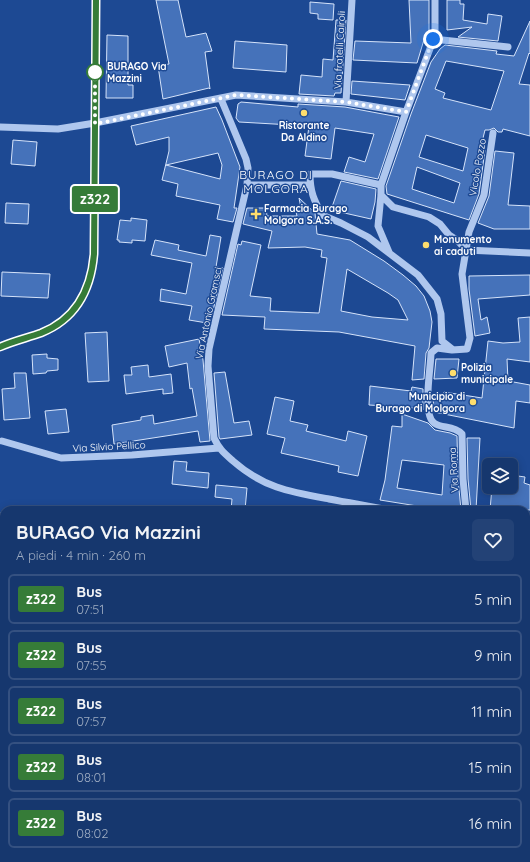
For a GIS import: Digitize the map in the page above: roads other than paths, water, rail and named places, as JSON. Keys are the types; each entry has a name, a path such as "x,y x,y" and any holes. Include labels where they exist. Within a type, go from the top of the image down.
{"street":[{"path":"2,345 40,333 66,319 81,301 90,280 94,254 96,0"},
{"name":"Via fratelli Cairoli","path":"346,102 352,0"},
{"path":"389,252 378,226 381,185 433,39 435,27 435,0"},
{"path":"433,39 508,47"},
{"path":"0,127 50,130 95,124 236,95 346,102 406,112"},
{"name":"Via Antonio Gramsci","path":"219,448 214,438 209,391 209,349 247,185 248,168 246,159 221,99"},
{"name":"Vicolo Pozzo","path":"452,350 467,349 470,338 462,274 469,232 484,195 493,133"},
{"path":"381,185 332,174 310,174 310,185 313,198 322,216 341,222 368,237 418,275 437,299 441,314 442,341 452,350"},
{"path":"247,185 310,185"},
{"path":"381,195 393,207 429,217 440,224 449,235 458,240 466,250 530,253"},
{"name":"Via Roma","path":"452,350 437,348 431,353 427,408 429,417 434,423 457,430 462,434 463,479 466,506"},
{"name":"Via Silvio Pellico","path":"2,441 61,458 132,455 219,448"},
{"path":"219,448 255,477 288,492 367,506"}],"place":[{"name":"BURAGO Via Mazzini","path":"95,72"},
{"name":"Ristorante Da Aldino","path":"304,113"},
{"name":"Farmacia Burago Molgora S.A.S.","path":"256,214"},
{"name":"Monumento ai caduti","path":"426,245"},
{"name":"Polizia municipale","path":"453,373"},
{"name":"Municipio di Burago di Molgora","path":"473,402"}],"district":[{"name":"BURAGO DI MOLGORA","path":"276,182"}]}
